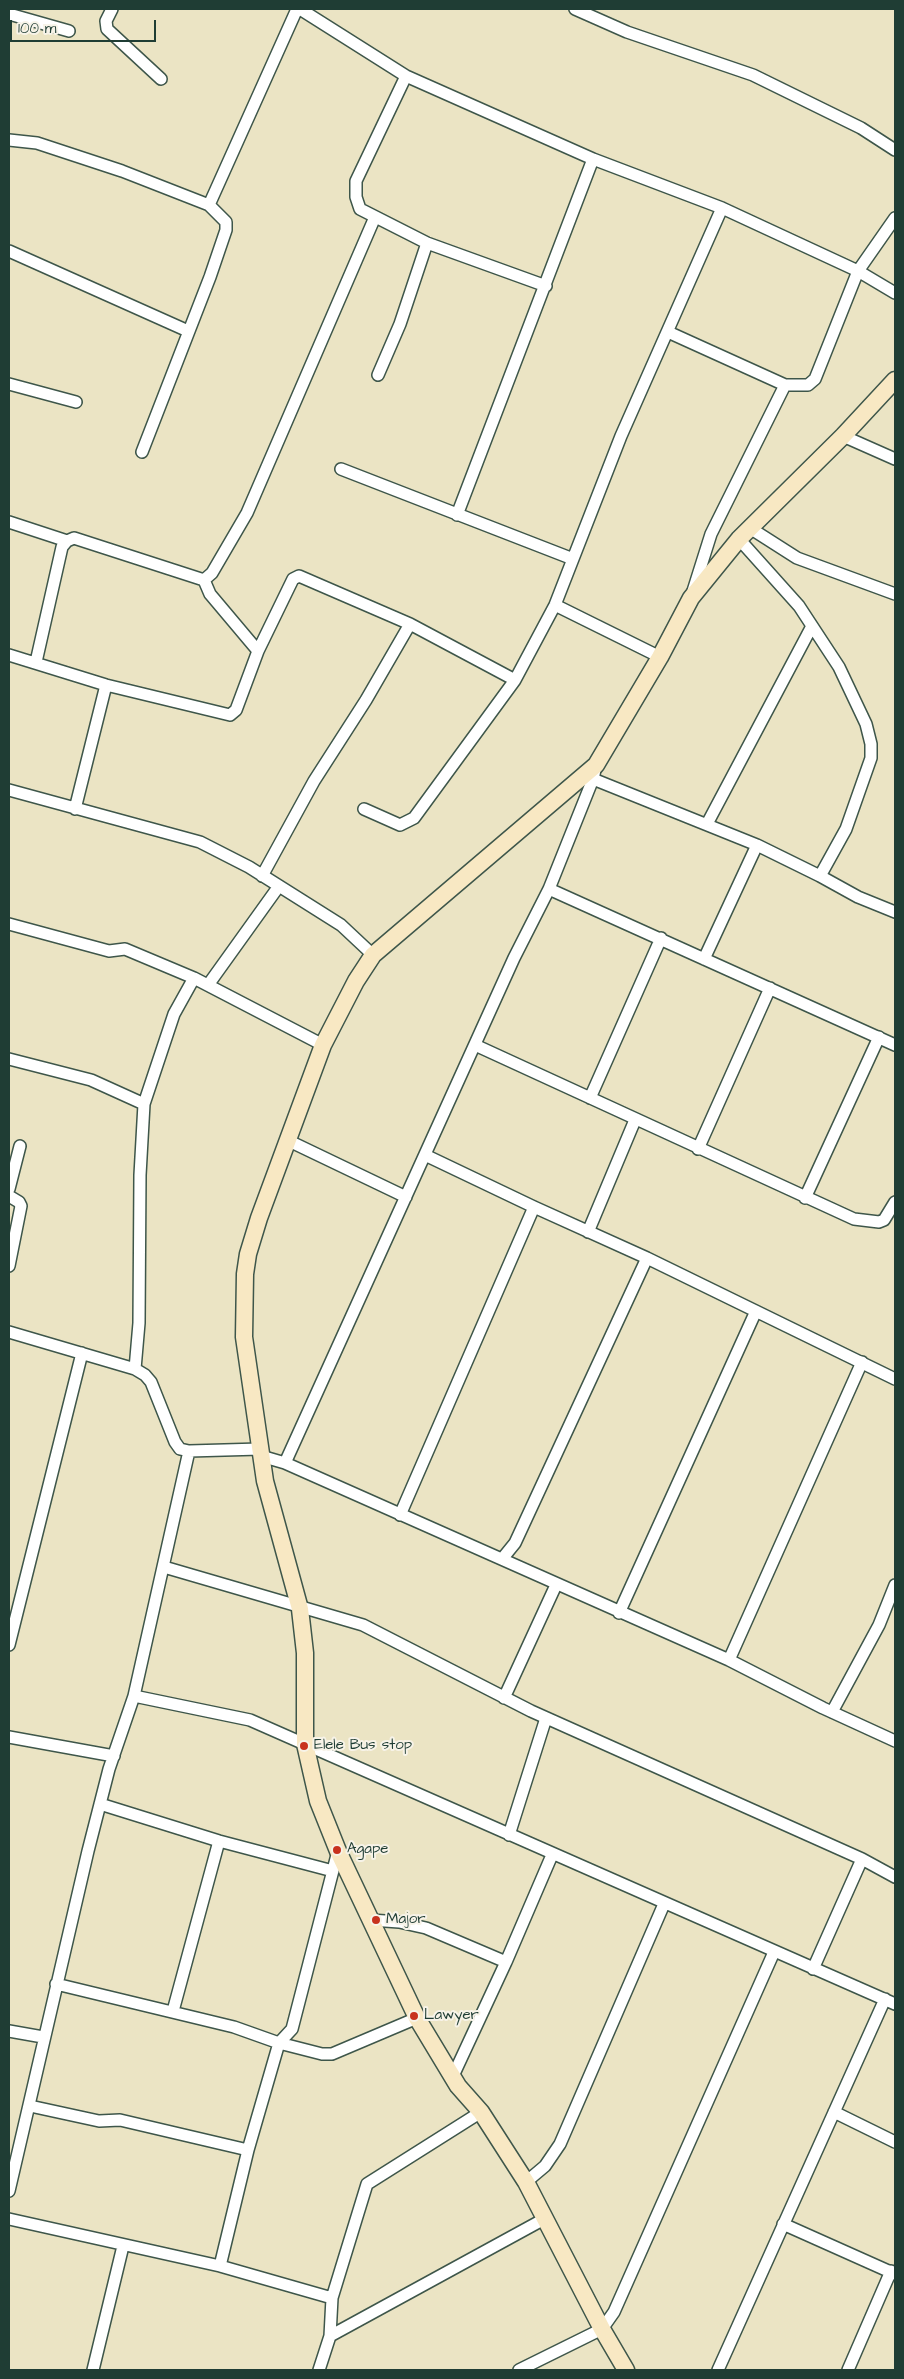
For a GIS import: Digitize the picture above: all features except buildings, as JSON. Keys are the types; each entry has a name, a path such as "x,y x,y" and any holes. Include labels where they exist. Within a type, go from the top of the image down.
{"street":[{"path":"112,9 106,21 107,28 161,79"},
{"path":"209,205 299,9 406,76 593,160 722,208 858,271 895,293"},
{"path":"575,9 627,32 753,75 862,128 895,150"},
{"path":"9,14 69,31"},
{"path":"406,76 356,181 356,197 360,209 427,242 546,286"},
{"path":"9,140 37,143 122,171 209,205 226,222 226,230 210,277 142,452"},
{"path":"457,515 593,160"},
{"path":"364,809 400,826 414,818 515,680 556,605 621,436 722,208"},
{"path":"204,580 212,573 247,513 375,217"},
{"path":"668,332 785,385 808,385 815,379 858,271 895,218"},
{"path":"378,375 400,324 427,242"},
{"path":"9,251 188,330"},
{"path":"690,598 745,534 843,436 895,380"},
{"path":"9,384 76,402"},
{"path":"285,1463 514,958 549,889 595,772 690,598 711,534 785,385"},
{"path":"843,436 895,459"},
{"path":"341,469 573,559"},
{"path":"9,522 67,541"},
{"path":"745,534 797,558 895,594"},
{"path":"745,534 799,606 839,667 866,724 872,744 871,758 846,829 820,876"},
{"path":"36,662 62,547 67,541 74,538 204,580 210,594 258,651"},
{"path":"9,655 106,685 230,716 236,710 258,651 293,579 299,576 410,624 515,680"},
{"path":"556,605 660,656"},
{"path":"262,876 314,781 366,700 410,624"},
{"path":"707,824 812,626"},
{"path":"75,809 106,685"},
{"path":"595,772 757,845 858,897 895,912"},
{"path":"595,772 373,955 356,982 323,1045 259,1218 248,1254 245,1274 244,1336 269,1500 300,1609 305,1653 305,1744 318,1801 338,1850 417,2018 454,2076 458,2086 481,2112 526,2182 602,2329 626,2370"},
{"path":"9,803 11,790 200,842 262,876 342,925 373,955"},
{"path":"704,959 757,845"},
{"path":"208,985 279,886"},
{"path":"549,889 895,1045"},
{"path":"9,924 109,951 125,949 194,978 323,1045"},
{"path":"590,1098 661,938"},
{"path":"134,1369 139,1323 140,1175 144,1104 174,1014 194,978"},
{"path":"698,1149 770,988"},
{"path":"805,1198 879,1037"},
{"path":"475,1045 854,1219 875,1223 884,1220 895,1202"},
{"path":"9,1059 91,1080 144,1104"},
{"path":"588,1232 635,1120"},
{"path":"287,1140 406,1197"},
{"path":"9,1189 20,1146"},
{"path":"425,1155 647,1258 895,1379"},
{"path":"9,1196 19,1202 21,1206 9,1266"},
{"path":"400,1516 534,1207"},
{"path":"502,1559 515,1543 647,1258"},
{"path":"619,1613 756,1311"},
{"path":"9,1332 134,1369 145,1375 151,1382 175,1442 180,1449 189,1452 261,1453 728,1660 895,1741"},
{"path":"9,1645 82,1354"},
{"path":"728,1660 862,1362"},
{"path":"9,2191 30,2106 43,2038 100,1804 134,1696 189,1452"},
{"path":"515,1543 517,1566"},
{"path":"164,1568 363,1626 546,1718 862,1859 895,1877"},
{"path":"504,1698 556,1585"},
{"path":"832,1712 879,1625 895,1585"},
{"path":"134,1696 250,1720 552,1855 890,2002 834,2112 718,2370"},
{"path":"510,1836 546,1718"},
{"path":"9,1737 114,1756"},
{"path":"100,1804 219,1841 334,1871"},
{"path":"173,2011 219,1841"},
{"path":"220,2266 248,2150 279,2043 292,2029 338,1850"},
{"path":"454,2076 552,1855"},
{"path":"814,1969 862,1859"},
{"path":"526,2182 545,2166 560,2144 664,1904"},
{"path":"371,1920 399,1922 426,1928 506,1962"},
{"path":"519,2370 602,2329 614,2312 774,1952"},
{"path":"56,1984 234,2027 279,2043 322,2054 332,2054 417,2018"},
{"path":"9,2031 43,2038"},
{"path":"30,2106 99,2121 120,2120 248,2150"},
{"path":"319,2370 330,2336 332,2298 367,2184 481,2112"},
{"path":"834,2112 895,2142"},
{"path":"330,2336 546,2218"},
{"path":"9,2219 123,2246 220,2266 332,2298"},
{"path":"784,2224 893,2272 848,2370"},
{"path":"95,2370 123,2246"}],"place":[{"name":"Elele Bus stop","path":"304,1746"},
{"name":"Agape","path":"337,1850"},
{"name":"Major","path":"376,1920"},
{"name":"Lawyer","path":"414,2016"}]}
